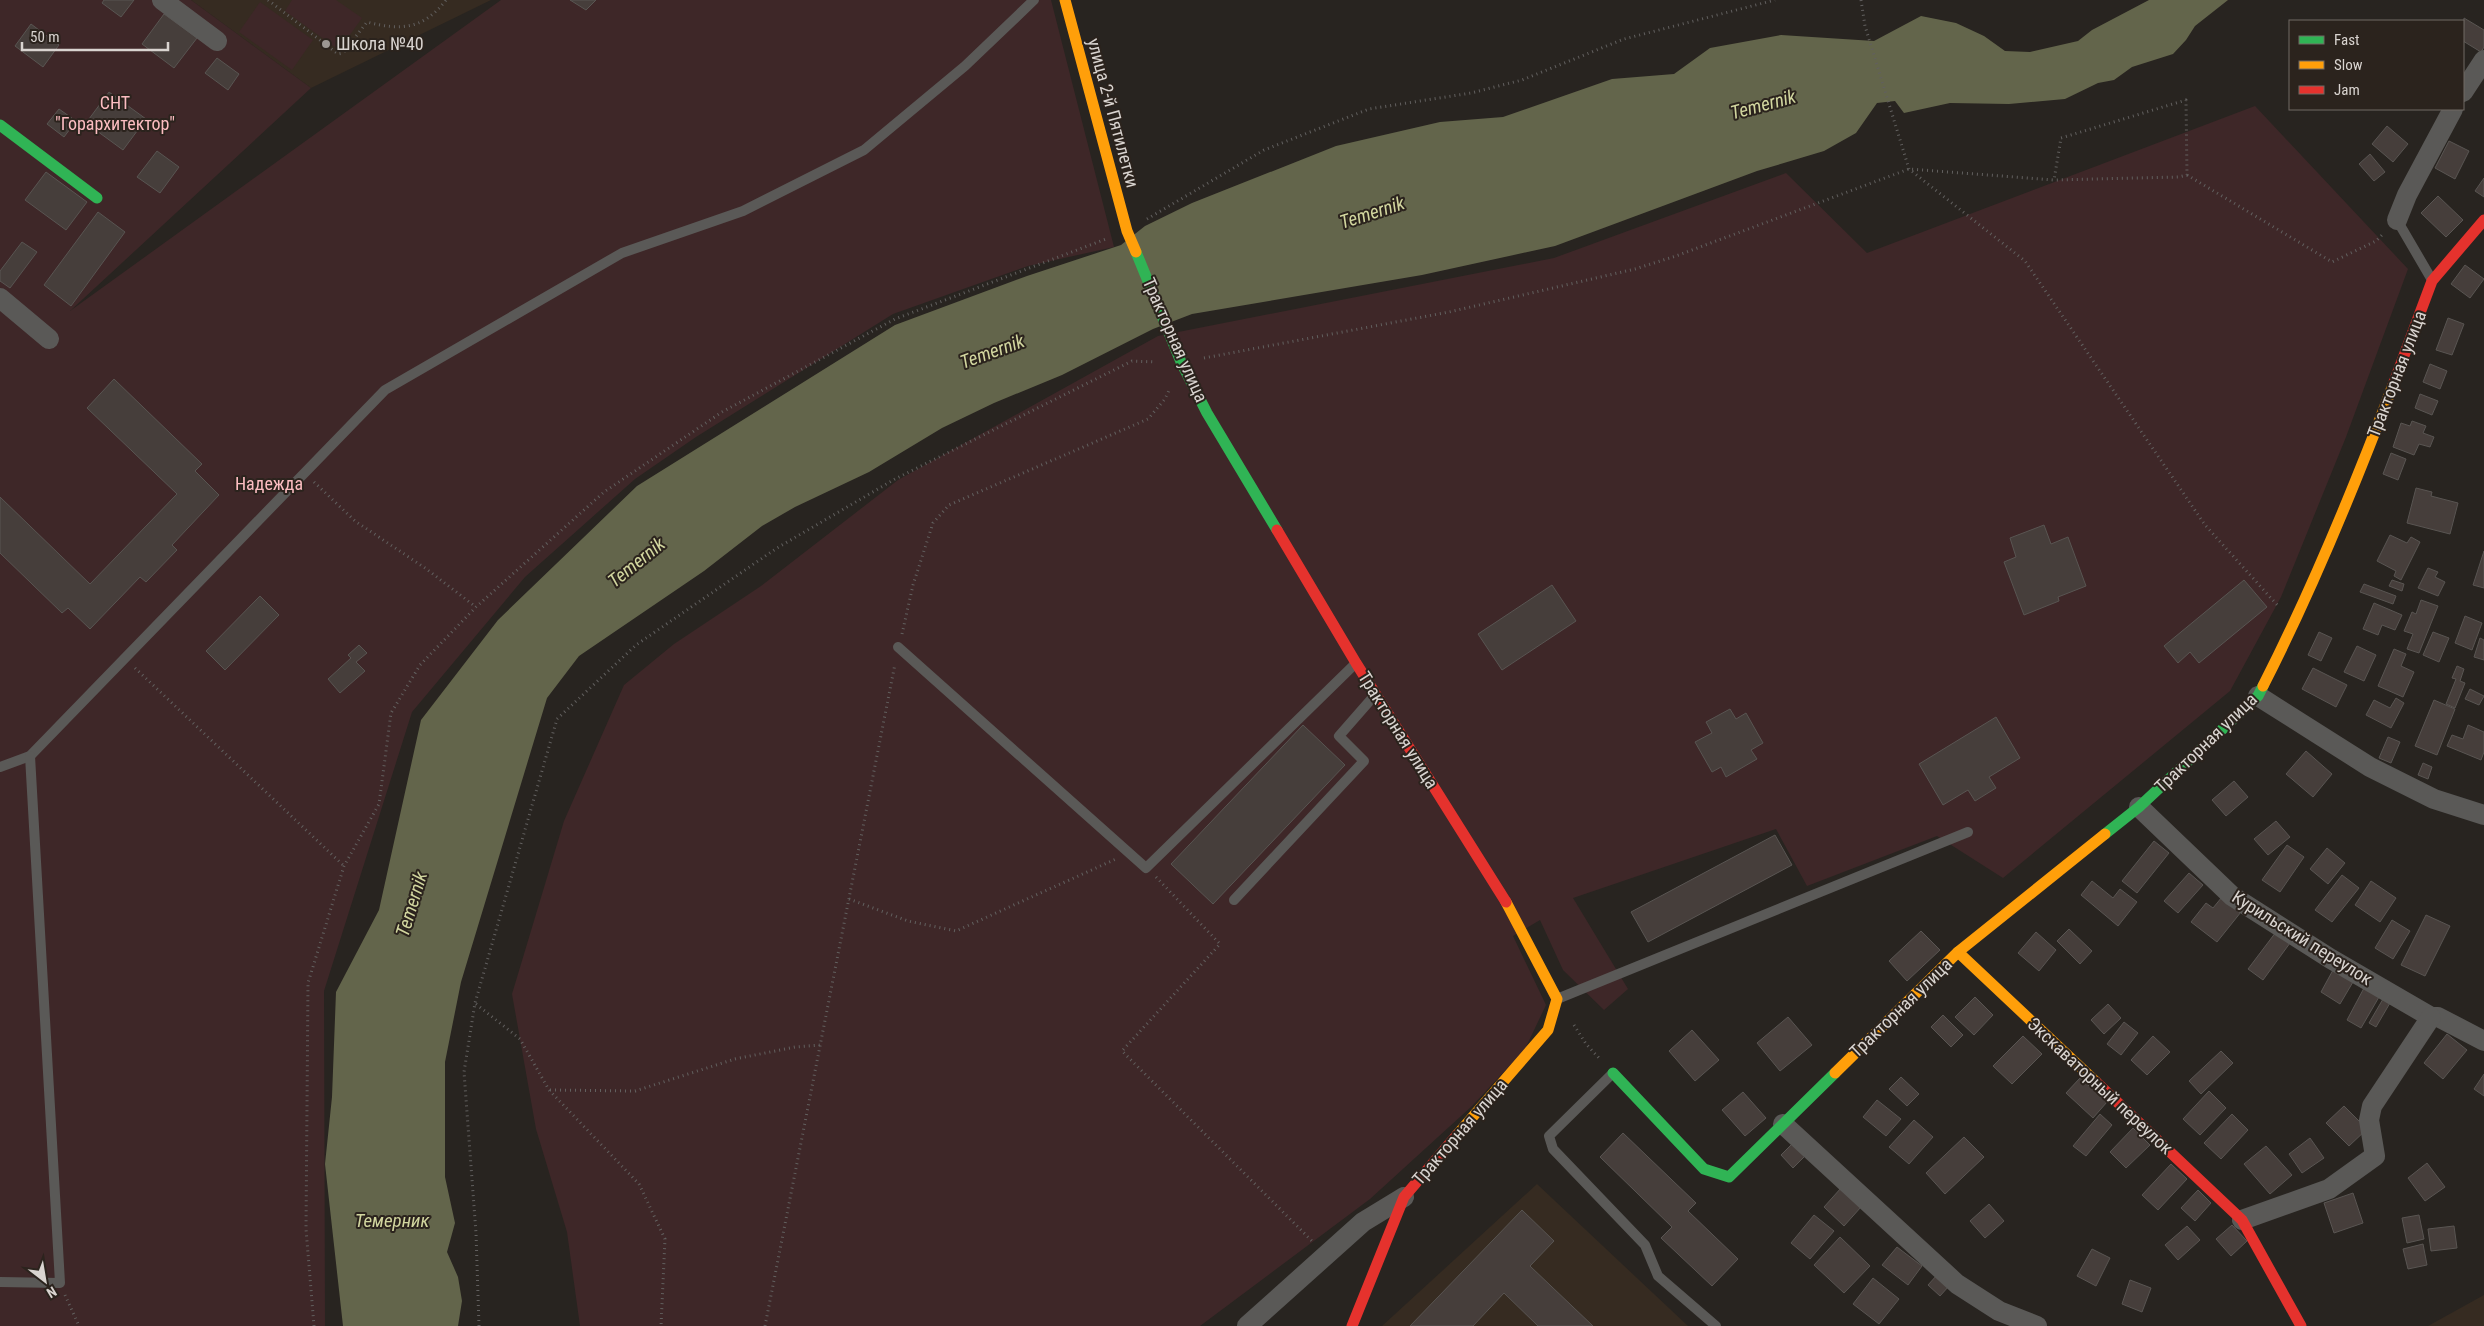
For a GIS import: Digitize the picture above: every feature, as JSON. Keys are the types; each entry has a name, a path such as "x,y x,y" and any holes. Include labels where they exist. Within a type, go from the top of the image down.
{"street":[{"path":"162,0 218,41"},
{"name":"улица 2-й Пятилетки","path":"1065,0 1128,233"},
{"path":"2464,90 2484,60"},
{"path":"2397,220 2407,195 2452,110"},
{"path":"0,125 97,198"},
{"name":"Тракторная улица","path":"1613,1073 1704,1169 1729,1177 1958,952 2139,807 2258,696 2294,624 2348,506 2432,281 2484,220"},
{"name":"Тракторная улица","path":"1128,233 1181,362 1212,421 1356,663 1511,910 1557,999 1548,1030 1404,1197 1363,1222 1246,1326"},
{"path":"0,298 48,339"},
{"path":"2258,696 2370,767 2434,799 2484,815"},
{"name":"Курильский переулок","path":"2139,807 2232,896 2331,959 2431,1016 2438,1017 2484,1041"},
{"name":"Экскаваторный переулок","path":"1958,952 2242,1220 2301,1326"},
{"path":"2242,1220 2329,1189 2375,1156 2368,1120 2372,1106 2431,1016"},
{"path":"1783,1124 1957,1284 1999,1311 2037,1326"},
{"name":"Тракторная улица","path":"1352,1326 1404,1197"}],"lane":[{"path":"0,767 30,756 385,390 622,253 743,211 864,150 965,66 1034,0"},
{"path":"2397,220 2432,281"},
{"path":"898,647 1146,868 1356,663"},
{"path":"1234,900 1364,761 1339,736 1376,694"},
{"path":"0,1282 60,1283 30,756"},
{"path":"1557,999 1968,832"},
{"path":"1613,1073 1549,1136 1553,1149 1645,1245 1658,1276 1716,1326"}],"path":[{"path":"268,0 338,54 343,53 367,22 386,27 411,27 436,14 446,0"},
{"path":"314,1326 306,1229 308,983 344,866 379,804 391,713 420,665 476,607 604,492 722,412 895,319 1128,233 1264,150 1369,109 1471,93 1522,80 1624,39 1774,0"},
{"path":"1860,0 1865,26 1909,169 2025,261 2205,525 2294,624"},
{"path":"2054,180 2061,138 2186,100 2187,175"},
{"path":"479,1326 476,1233 464,1072 475,1003 557,719 636,645 777,548 895,479 1132,361 1181,362 1449,312 1635,269 1676,256 1909,169 2054,180 2178,177 2187,175 2332,262 2376,241 2397,220"},
{"path":"764,1326 821,1045 898,647 913,585 933,524 949,505 1148,419 1165,399 1181,362"},
{"path":"304,473 355,521 425,568 476,607"},
{"path":"125,659 344,866"},
{"path":"849,899 908,921 956,931 1130,853"},
{"path":"1146,868 1220,944 1122,1051 1326,1255"},
{"path":"1557,999 1586,1044 1613,1073"},
{"path":"475,1003 520,1038 549,1090 639,1184 665,1239 661,1326"},
{"path":"549,1090 636,1091 735,1059 794,1047 821,1045"},
{"path":"60,1283 79,1326"}],"shaded area":[{"name":"Школа №40","path":"191,0 491,0 311,88"},
{"path":"1537,1184 1688,1326 1382,1326"},
{"path":"2484,1295 2484,1326 2428,1326"}],"green space":[{"name":"Надежда","path":"0,0 191,0 311,88 70,311 501,0 1051,0 1114,247 1028,266 893,314 696,437 635,479 525,577 412,712 324,991 325,1326 0,1326"},
{"path":"292,0 336,0 362,18 339,50 285,11"},
{"path":"260,2 313,40 292,70 239,32"},
{"path":"2255,106 2408,269 2346,437 2281,597 2230,691 2003,878 1937,836 1807,886 1776,829 1573,898 1628,989 1604,1010 1563,970 1540,920 1513,936 1546,1005 1525,1049 1472,1106 1370,1199 1200,1326 580,1326 567,1232 536,1129 512,994 564,821 624,685 674,644 761,586 898,480 1158,336 1554,258 1786,173 1867,253"}],"water":[{"path":"2149,0 2228,0 2195,26 2186,40 2173,54 2132,67 2114,80 2098,83 2065,99 2009,104 1950,103 1904,113 1895,101 1877,103 1856,133 1824,151 1757,171 1555,246 1422,275 1192,314 1153,329 1062,375 994,403 942,428 869,472 795,507 762,526 704,571 579,656 547,698 461,982 445,1062 445,1177 455,1223 447,1252 458,1277 462,1301 458,1326 343,1326 325,1164 332,1097 336,992 379,910 421,720 498,620 637,486 895,325 1027,276 1121,245 1145,226 1192,203 1336,146 1440,122 1503,117 1612,79 1674,74 1710,48 1781,35 1874,41 1921,16 1956,23 1984,36 2005,51 2030,52 2078,41 2092,30"}],"building":[{"path":"104,0 134,0 121,17 102,3"},
{"path":"570,0 596,0 586,10"},
{"path":"164,14 197,38 174,68 142,44"},
{"path":"2464,18 2484,30 2484,47 2481,52 2464,42"},
{"path":"31,24 59,45 43,67 15,46"},
{"path":"217,58 239,74 228,90 205,73"},
{"path":"109,92 146,119 123,150 86,123"},
{"path":"59,109 76,121 64,137 47,124"},
{"path":"2387,126 2408,144 2393,162 2372,144"},
{"path":"2449,141 2469,151 2455,179 2435,168"},
{"path":"157,151 179,167 160,193 137,177"},
{"path":"2370,154 2385,172 2374,181 2359,164"},
{"path":"46,172 87,202 66,230 25,200"},
{"path":"2484,178 2484,197 2475,191"},
{"path":"2438,196 2463,220 2446,237 2421,213"},
{"path":"98,212 125,232 71,306 44,285"},
{"path":"22,242 37,252 10,288 0,281 0,271"},
{"path":"2465,265 2484,279 2470,298 2451,284"},
{"path":"2448,318 2464,324 2452,355 2436,350"},
{"path":"2430,364 2447,371 2440,389 2423,382"},
{"path":"114,379 202,464 195,471 219,495 172,545 177,550 146,582 140,577 90,629 68,608 62,613 0,553 0,497 90,584 177,494 87,408"},
{"path":"2420,394 2438,401 2432,415 2415,408"},
{"path":"2412,421 2426,426 2423,433 2434,437 2430,447 2419,444 2414,455 2393,447 2401,423 2410,426"},
{"path":"2391,453 2406,459 2398,480 2383,474"},
{"path":"2416,488 2432,492 2431,496 2458,503 2450,534 2407,523"},
{"path":"2044,525 2051,544 2068,537 2086,586 2058,597 2059,601 2024,615 2004,562 2016,557 2010,538"},
{"path":"2390,535 2407,543 2411,537 2420,542 2401,580 2394,576 2396,571 2377,561"},
{"path":"2484,551 2484,588 2473,585"},
{"path":"2428,568 2438,572 2435,577 2445,582 2438,596 2418,588"},
{"path":"2244,580 2267,607 2199,663 2190,652 2178,663 2164,646"},
{"path":"2392,580 2404,584 2402,591 2389,586"},
{"path":"2364,584 2396,596 2393,604 2360,592"},
{"path":"1552,585 1576,621 1502,670 1478,634"},
{"path":"260,596 279,615 225,670 206,651"},
{"path":"2421,600 2438,606 2419,653 2407,649 2413,634 2404,631 2412,612 2416,614"},
{"path":"2374,603 2402,615 2395,630 2382,625 2378,635 2363,629"},
{"path":"2465,616 2482,623 2472,650 2455,643"},
{"path":"2319,632 2332,638 2321,661 2308,655"},
{"path":"2433,632 2449,638 2439,662 2423,655"},
{"path":"2480,638 2484,640 2484,660 2474,657"},
{"path":"359,645 367,653 356,662 365,671 340,693 328,679 351,658 348,655"},
{"path":"2357,646 2376,655 2364,681 2344,672"},
{"path":"2394,649 2406,654 2401,666 2414,672 2403,697 2378,686"},
{"path":"2457,666 2464,669 2460,681 2465,683 2455,708 2446,704 2456,679 2452,678"},
{"path":"2313,668 2347,685 2336,707 2302,689"},
{"path":"2470,689 2484,696 2479,705 2465,699"},
{"path":"2396,698 2404,703 2391,728 2366,715 2374,700 2390,708"},
{"path":"2434,700 2455,709 2437,755 2415,746"},
{"path":"1730,709 1736,719 1746,713 1763,743 1751,750 1757,759 1726,777 1721,767 1712,772 1695,742 1712,733 1706,722"},
{"path":"1996,717 2020,758 1989,777 1996,788 1975,801 1968,790 1943,805 1919,764"},
{"path":"1303,725 1345,765 1213,904 1171,864"},
{"path":"2468,725 2484,732 2484,752 2481,760 2447,746 2452,735 2463,739"},
{"path":"2388,737 2400,742 2391,763 2379,758"},
{"path":"2306,751 2332,774 2313,797 2286,774"},
{"path":"2423,763 2432,767 2428,779 2418,775"},
{"path":"2234,781 2248,797 2226,816 2212,800"},
{"path":"2276,821 2290,837 2268,855 2254,839"},
{"path":"1775,835 1792,865 1648,942 1631,912"},
{"path":"2154,841 2169,853 2137,893 2122,881"},
{"path":"2287,845 2304,857 2280,892 2262,880"},
{"path":"2327,848 2345,863 2328,884 2310,869"},
{"path":"2189,873 2203,885 2178,913 2164,901"},
{"path":"2342,875 2359,888 2332,922 2315,910"},
{"path":"2092,881 2113,898 2120,889 2137,902 2118,926 2081,895"},
{"path":"2371,881 2396,898 2380,922 2355,905"},
{"path":"2222,897 2241,912 2217,942 2191,922 2206,903 2213,908"},
{"path":"2426,915 2450,926 2425,976 2401,965"},
{"path":"2392,920 2410,931 2393,959 2375,948"},
{"path":"2069,929 2092,951 2080,964 2057,941"},
{"path":"1921,931 1940,950 1907,981 1889,961"},
{"path":"2036,932 2056,950 2039,971 2018,953"},
{"path":"2276,932 2290,943 2263,980 2248,969"},
{"path":"2333,970 2353,982 2340,1004 2321,992"},
{"path":"2364,988 2379,997 2361,1028 2347,1020"},
{"path":"1975,997 1993,1015 1974,1035 1955,1017"},
{"path":"2383,999 2390,1003 2376,1027 2369,1023"},
{"path":"2108,1004 2121,1018 2104,1034 2091,1020"},
{"path":"1943,1015 1963,1035 1951,1047 1931,1027"},
{"path":"1788,1017 1812,1045 1780,1071 1757,1043"},
{"path":"2124,1022 2138,1033 2121,1055 2107,1044"},
{"path":"1692,1030 1719,1060 1695,1081 1669,1051"},
{"path":"2447,1034 2467,1050 2443,1079 2424,1063"},
{"path":"2023,1036 2042,1054 2012,1084 1993,1066"},
{"path":"2153,1036 2170,1052 2147,1075 2131,1060"},
{"path":"2221,1051 2233,1063 2201,1094 2189,1081"},
{"path":"2484,1074 2484,1096 2474,1089"},
{"path":"1901,1077 1919,1094 1907,1106 1889,1089"},
{"path":"2080,1078 2107,1102 2093,1118 2066,1093"},
{"path":"2209,1091 2226,1108 2200,1135 2183,1119"},
{"path":"1743,1092 1766,1118 1745,1136 1722,1110"},
{"path":"1877,1100 1901,1119 1886,1136 1863,1117"},
{"path":"2344,1106 2367,1129 2349,1146 2326,1123"},
{"path":"2100,1114 2112,1125 2086,1156 2073,1146"},
{"path":"2232,1114 2248,1130 2221,1159 2204,1143"},
{"path":"1914,1120 1933,1137 1909,1164 1889,1147"},
{"path":"2133,1128 2150,1145 2126,1168 2110,1152"},
{"path":"1623,1133 1696,1203 1688,1211 1738,1259 1712,1286 1661,1238 1672,1227 1600,1157"},
{"path":"1964,1137 1984,1157 1945,1194 1926,1173"},
{"path":"2310,1138 2324,1158 2302,1173 2289,1154"},
{"path":"1792,1144 1805,1156 1793,1168 1781,1155"},
{"path":"2266,1146 2292,1175 2270,1194 2244,1164"},
{"path":"2427,1163 2445,1187 2425,1201 2408,1178"},
{"path":"2171,1164 2187,1179 2158,1210 2142,1195"},
{"path":"1841,1188 1861,1207 1844,1226 1824,1207"},
{"path":"2198,1190 2211,1203 2195,1221 2181,1208"},
{"path":"2353,1193 2363,1223 2334,1233 2324,1203"},
{"path":"1989,1204 2004,1221 1985,1238 1970,1221"},
{"path":"1522,1210 1554,1241 1530,1266 1593,1326 1538,1326 1504,1293 1473,1326 1410,1326"},
{"path":"1814,1215 1834,1231 1810,1259 1791,1243"},
{"path":"2419,1215 2424,1239 2407,1243 2402,1218"},
{"path":"2232,1225 2247,1241 2231,1256 2216,1239"},
{"path":"2187,1226 2200,1240 2178,1260 2165,1245"},
{"path":"2454,1226 2457,1248 2431,1251 2428,1229"},
{"path":"1840,1237 1870,1266 1844,1293 1814,1265"},
{"path":"2423,1244 2427,1265 2408,1269 2403,1249"},
{"path":"1897,1247 1922,1266 1908,1285 1882,1265"},
{"path":"2092,1249 2110,1258 2096,1286 2077,1276"},
{"path":"1937,1275 1949,1286 1940,1296 1928,1285"},
{"path":"1873,1278 1899,1299 1879,1324 1853,1304"},
{"path":"2130,1280 2151,1288 2142,1312 2122,1304"}],"traffic: fast":[{"path":"0,125 97,198"},
{"path":"1136,252 1181,362 1207,413 1277,530"},
{"path":"2105,834 2139,807 2258,696 2263,686"},
{"path":"1613,1073 1704,1169 1729,1177 1835,1073"}],"traffic: slow":[{"path":"1065,0 1127,231 1136,252"},
{"path":"2263,686 2299,612 2332,537 2393,385"},
{"path":"1835,1073 1958,952 2105,834"},
{"path":"1457,1135 1548,1030 1557,999 1506,902"},
{"path":"1958,952 2096,1082"}],"traffic: jam":[{"path":"2393,385 2432,281 2484,220"},
{"path":"1277,530 1356,663 1506,902"},
{"path":"2096,1082 2242,1220 2301,1326"},
{"path":"1352,1326 1404,1197 1457,1135"}],"place":[{"name":"Школа №40","path":"326,44"}],"park label":[{"name":"СНТ \"Горархитектор\"","path":"115,113"}],"water label":[{"name":"Temernik","path":"1763,104"},
{"name":"Temernik","path":"1372,212"},
{"name":"Temernik","path":"992,351"},
{"name":"Temernik","path":"636,562"},
{"name":"Temernik","path":"411,904"},
{"name":"Темерник","path":"392,1220"}]}
